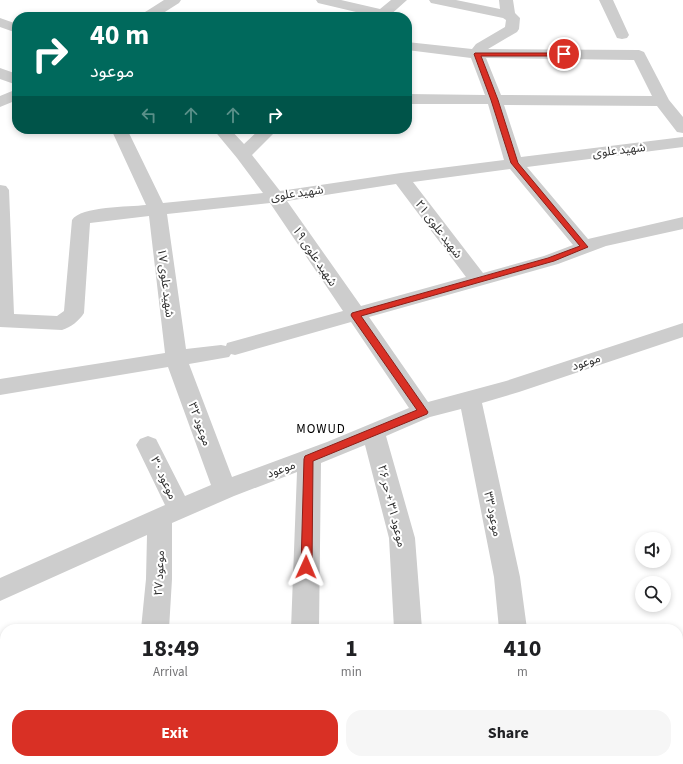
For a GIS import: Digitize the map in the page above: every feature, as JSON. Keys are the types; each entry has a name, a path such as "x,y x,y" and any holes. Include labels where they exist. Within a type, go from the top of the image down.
{"street":[{"path":"155,12 174,0"},
{"path":"323,0 369,12"},
{"path":"385,12 400,0"},
{"path":"436,0 508,15 512,18 512,29 481,46 477,54 495,100 514,163 584,247"},
{"path":"506,0 508,15"},
{"path":"606,0 622,36"},
{"path":"0,22 12,27"},
{"path":"412,47 477,54 639,55 662,101 683,131"},
{"path":"0,73 12,78"},
{"path":"0,102 12,96"},
{"path":"412,99 662,101"},
{"name":"شهید علوی","path":"2,320 62,323 74,313 81,220 91,216 275,197 514,163 683,131"},
{"name":"شهید علوی ۱۷","path":"121,134 157,209 176,358"},
{"name":"شهید علوی ۱۹","path":"225,134 243,154 275,197 423,412"},
{"path":"243,154 265,134"},
{"name":"شهید علوی ۲۱","path":"401,178 478,280"},
{"path":"0,190 2,320"},
{"path":"0,387 228,350 551,260 600,241 683,223"},
{"name":"موعود","path":"0,590 225,489 309,459 423,412 470,399 683,330"},
{"name":"موعود ۳۲","path":"176,358 225,489"},
{"name":"موعود ۳۳","path":"470,399 506,577 512,624"},
{"name":"موعود ۳۱ + حر ۲۶","path":"372,432 402,538 408,624"},
{"name":"موعود ۳۰","path":"148,445 170,514"},
{"path":"305,624 309,459"},
{"name":"موعود ۲۷","path":"155,624 159,579 170,514"}],"district":[{"name":"MOWUD","path":"321,428"}],"route":[{"path":"306,567 309,459 423,412 355,315 551,260 584,247 514,163 495,100 477,54 564,54"}]}
